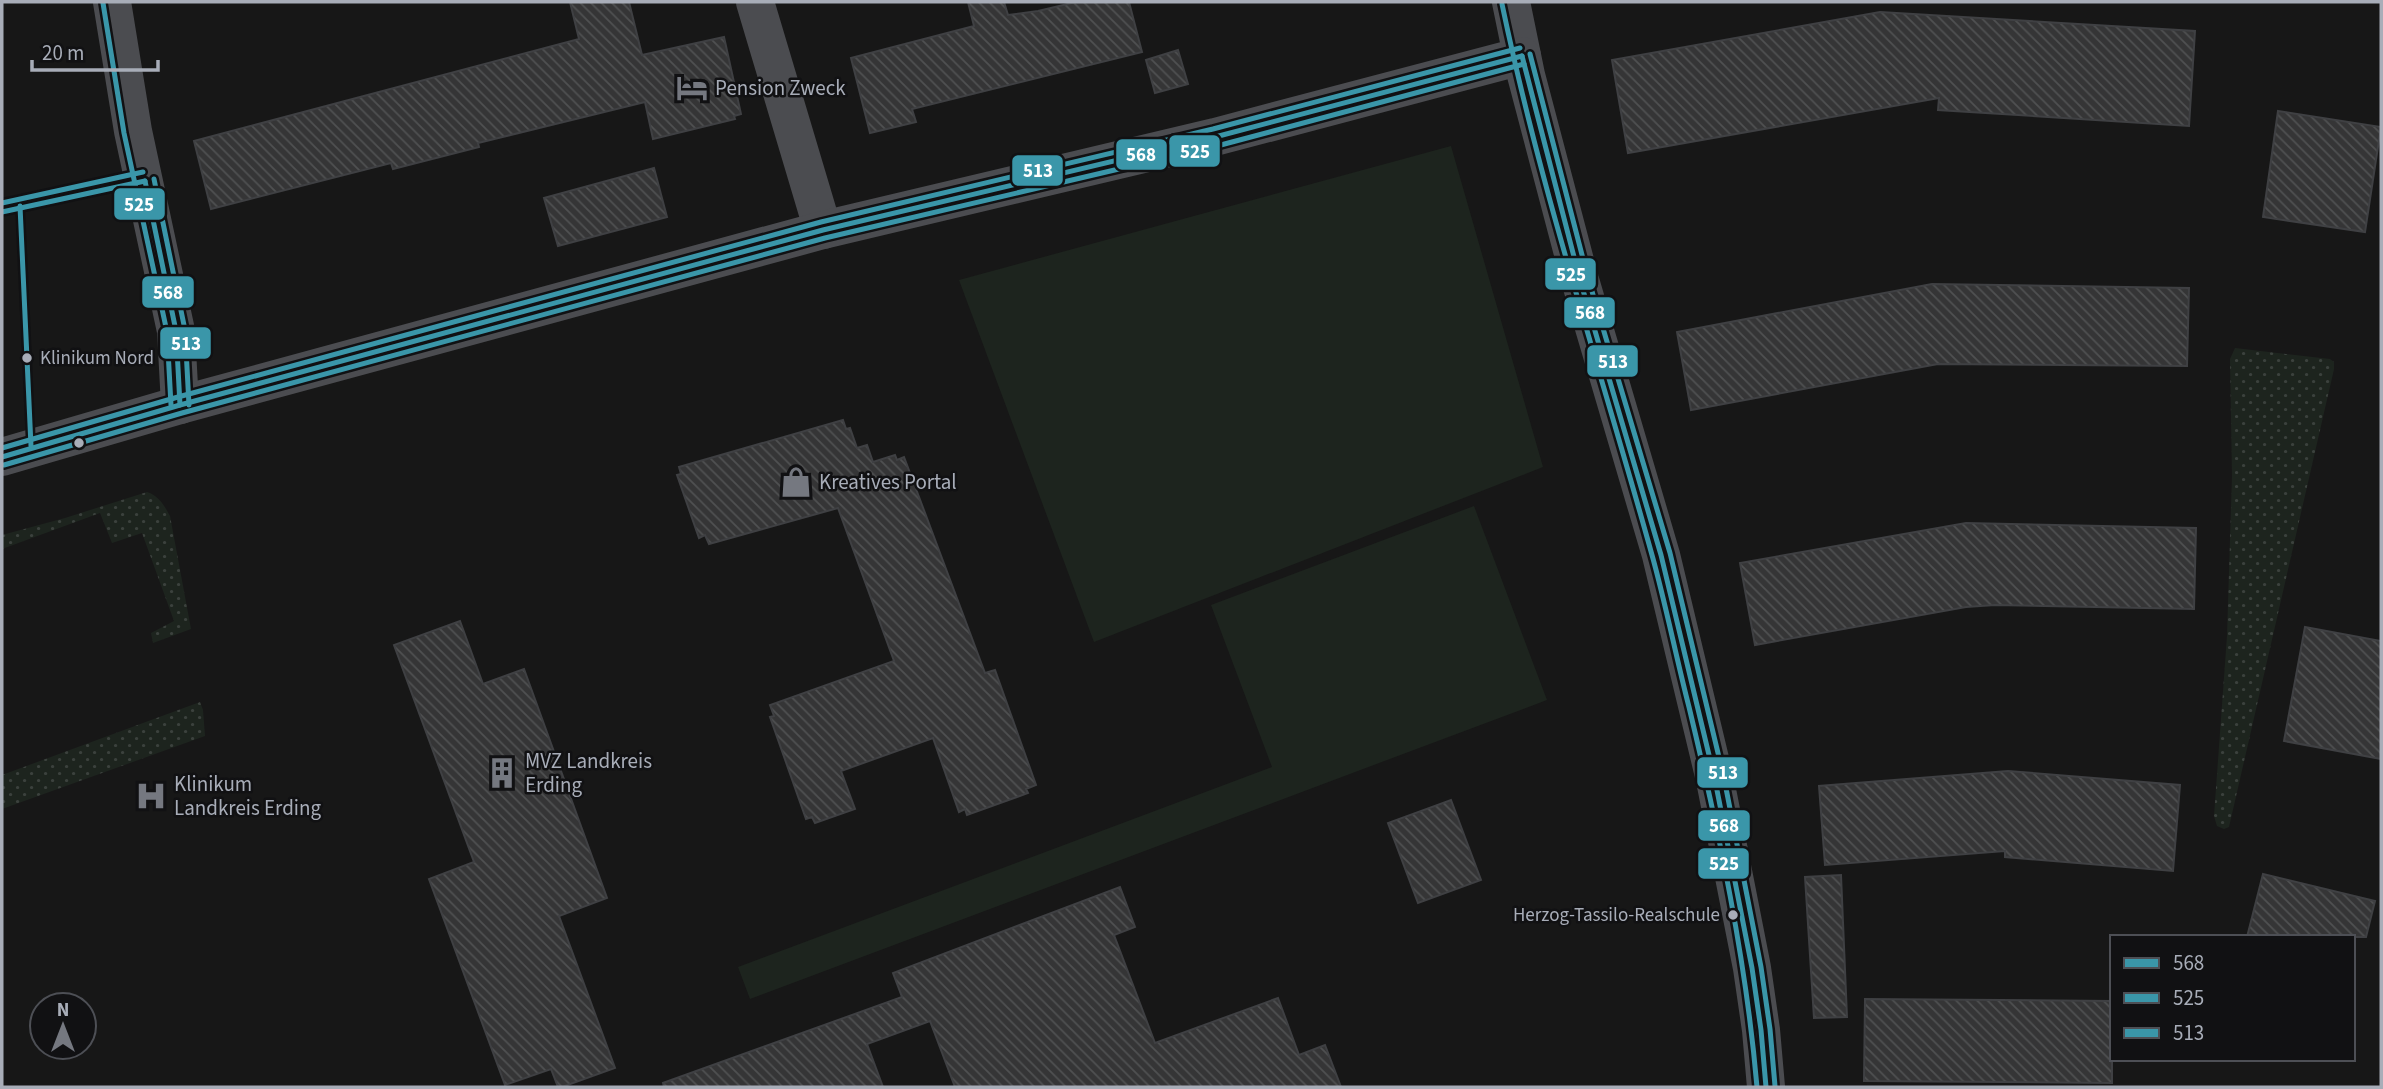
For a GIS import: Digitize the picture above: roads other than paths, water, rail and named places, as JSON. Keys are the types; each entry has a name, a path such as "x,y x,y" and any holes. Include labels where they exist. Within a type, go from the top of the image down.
{"street":[{"path":"112,2 133,131 176,331 180,405"},
{"path":"755,2 823,230"},
{"path":"1511,2 1522,56 1580,280 1661,555 1715,780 1752,968 1766,1087"},
{"path":"2,457 180,405 823,230 1109,163 1522,56"}],"place":[{"name":"Pension Zweck","path":"692,88"},
{"name":"Klinikum Nord","path":"27,358"},
{"name":"Kreatives Portal","path":"796,482"},
{"name":"MVZ Landkreis Erding","path":"502,773"},
{"name":"Klinikum Landkreis Erding","path":"151,796"},
{"name":"Herzog-Tassilo-Realschule","path":"1733,915"}]}
